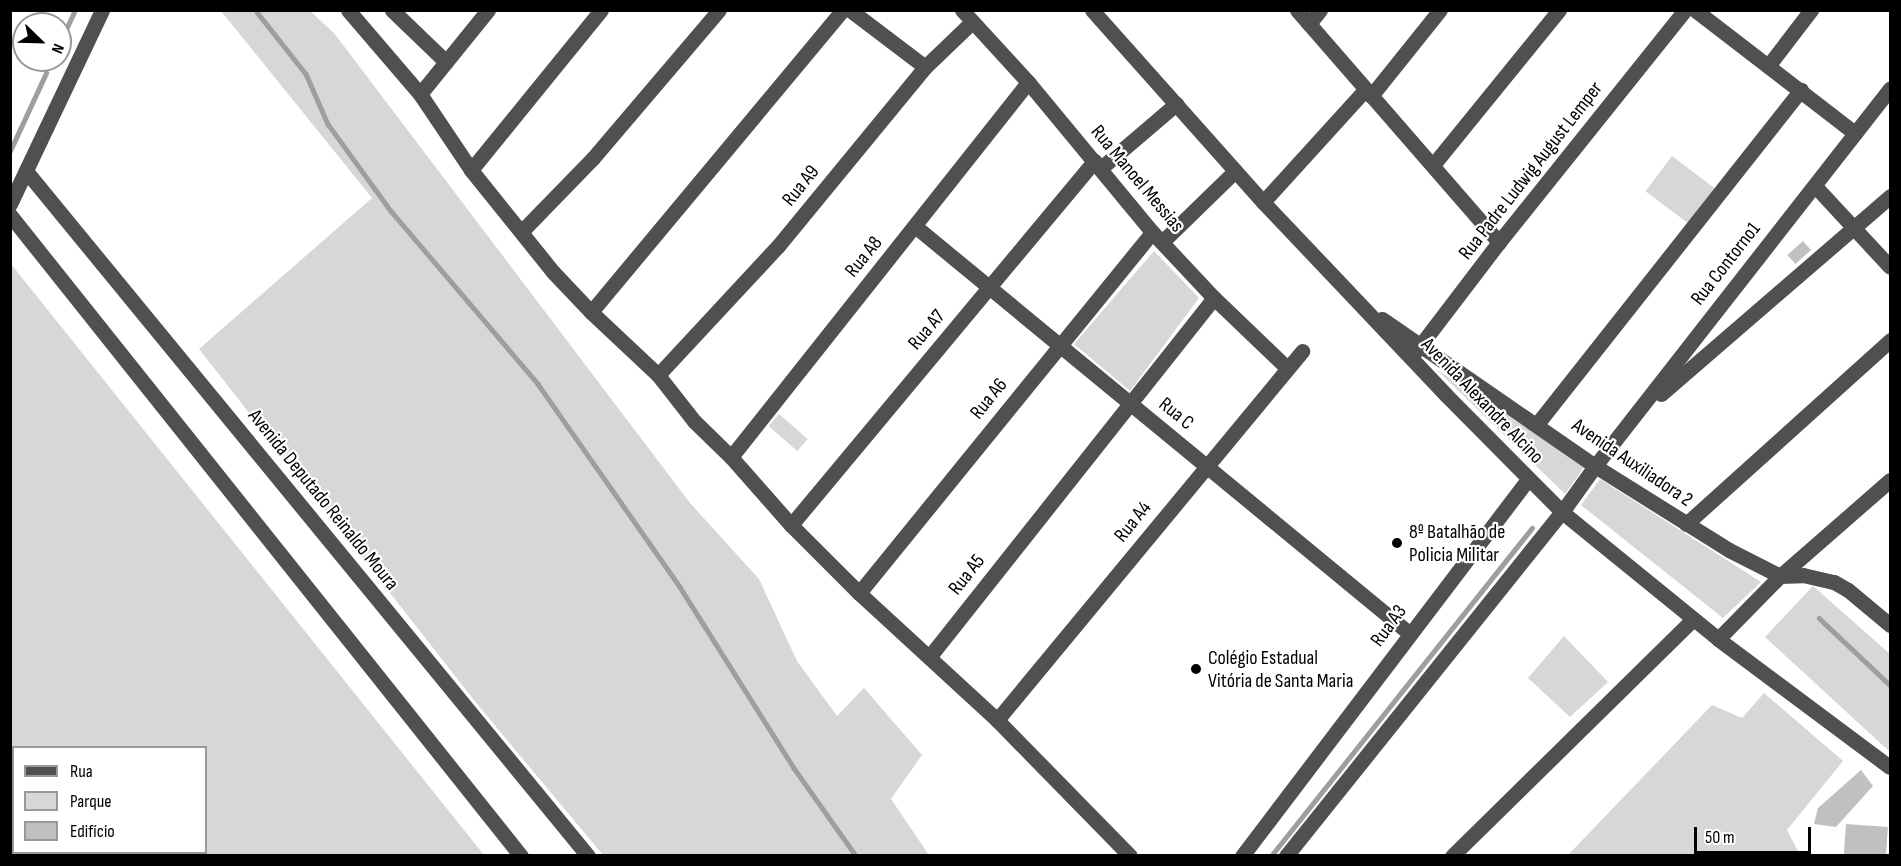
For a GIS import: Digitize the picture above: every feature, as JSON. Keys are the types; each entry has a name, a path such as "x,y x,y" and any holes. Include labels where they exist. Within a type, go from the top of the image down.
{"street":[{"path":"10,204 102,10"},
{"path":"348,10 420,94 471,170 553,272 591,312 658,375 694,421 731,457 791,525 859,593 997,720 1130,855"},
{"path":"392,10 446,62"},
{"path":"420,94 488,10"},
{"path":"471,170 601,10"},
{"path":"522,231 593,158 719,10"},
{"path":"591,312 843,10"},
{"path":"850,10 925,67"},
{"name":"Avenida Alexandre Alcino","path":"1092,10 1263,202 1410,358 1562,512 1718,639 1890,767"},
{"path":"1297,10 1499,242"},
{"path":"1309,24 1320,10"},
{"path":"1263,202 1368,93 1440,10"},
{"path":"1433,165 1559,10"},
{"name":"Rua Padre Ludwig August Lemper","path":"1410,358 1499,242 1685,10"},
{"path":"1695,10 1855,133"},
{"path":"1768,66 1810,10"},
{"name":"Rua A9","path":"658,375 778,246 967,16"},
{"name":"Rua Manoel Messias","path":"967,16 1028,82 1157,237 1214,298 1287,368"},
{"name":"Rua A8","path":"731,457 916,227 1028,82"},
{"name":"Rua Contorno1","path":"1286,855 1562,512 1595,465 1890,89"},
{"path":"1537,424 1800,90"},
{"name":"Rua A7","path":"791,525 989,287 1098,165 1176,104"},
{"name":"Avenida Deputado Reinaldo Moura","path":"26,171 588,855"},
{"name":"Rua A6","path":"859,593 1060,346 1157,237 1235,171"},
{"path":"1815,186 1890,267"},
{"path":"1637,414 1890,196"},
{"path":"10,215 521,855"},
{"name":"Rua C","path":"916,227 1409,633"},
{"name":"Rua A5","path":"930,657 1214,298"},
{"name":"Avenida Auxiliadora 2","path":"1361,306 1686,524 1752,563 1780,576 1803,575 1834,582 1890,624"},
{"path":"1686,524 1890,340"},
{"name":"Rua A4","path":"997,720 1302,351"},
{"name":"Rua A3","path":"1242,855 1370,691 1409,633 1528,479"},
{"path":"1718,639 1780,576 1890,480"},
{"path":"1452,855 1693,619"}],"green space":[{"path":"221,11 310,11 334,33 690,503 759,579 797,661 837,716 864,688 922,755 891,799 929,855 603,855 477,704 199,349 372,198"},
{"path":"1672,156 1714,188 1688,223 1646,191"},
{"path":"1154,251 1199,298 1130,391 1074,344"},
{"path":"10,264 11,264 484,855 11,855"},
{"path":"1436,369 1585,466 1565,494"},
{"path":"779,414 808,439 797,451 769,426"},
{"path":"1600,479 1761,582 1723,618 1581,505"},
{"path":"1813,586 1890,654 1890,752 1765,637"},
{"path":"1564,636 1608,682 1570,717 1528,678"},
{"path":"1764,693 1843,761 1787,830 1800,855 1568,855 1712,705 1742,718"}],"building":[{"path":"1803,241 1811,250 1795,264 1787,255"},
{"path":"1861,770 1873,786 1836,827 1814,824 1818,808"},
{"path":"1846,824 1888,827 1886,856 1844,856"}],"waterway":[{"path":"72,16 75,10"},
{"path":"257,12 306,74 328,124 391,211 538,384 680,587 794,768 856,856"},
{"path":"10,151 46,73"},
{"path":"1271,856 1532,528"},
{"path":"1819,618 1890,685"}],"place":[{"name":"8º Batalhão de Policia Militar","path":"1397,543"},
{"name":"Colégio Estadual Vitória de Santa Maria","path":"1196,669"}]}
